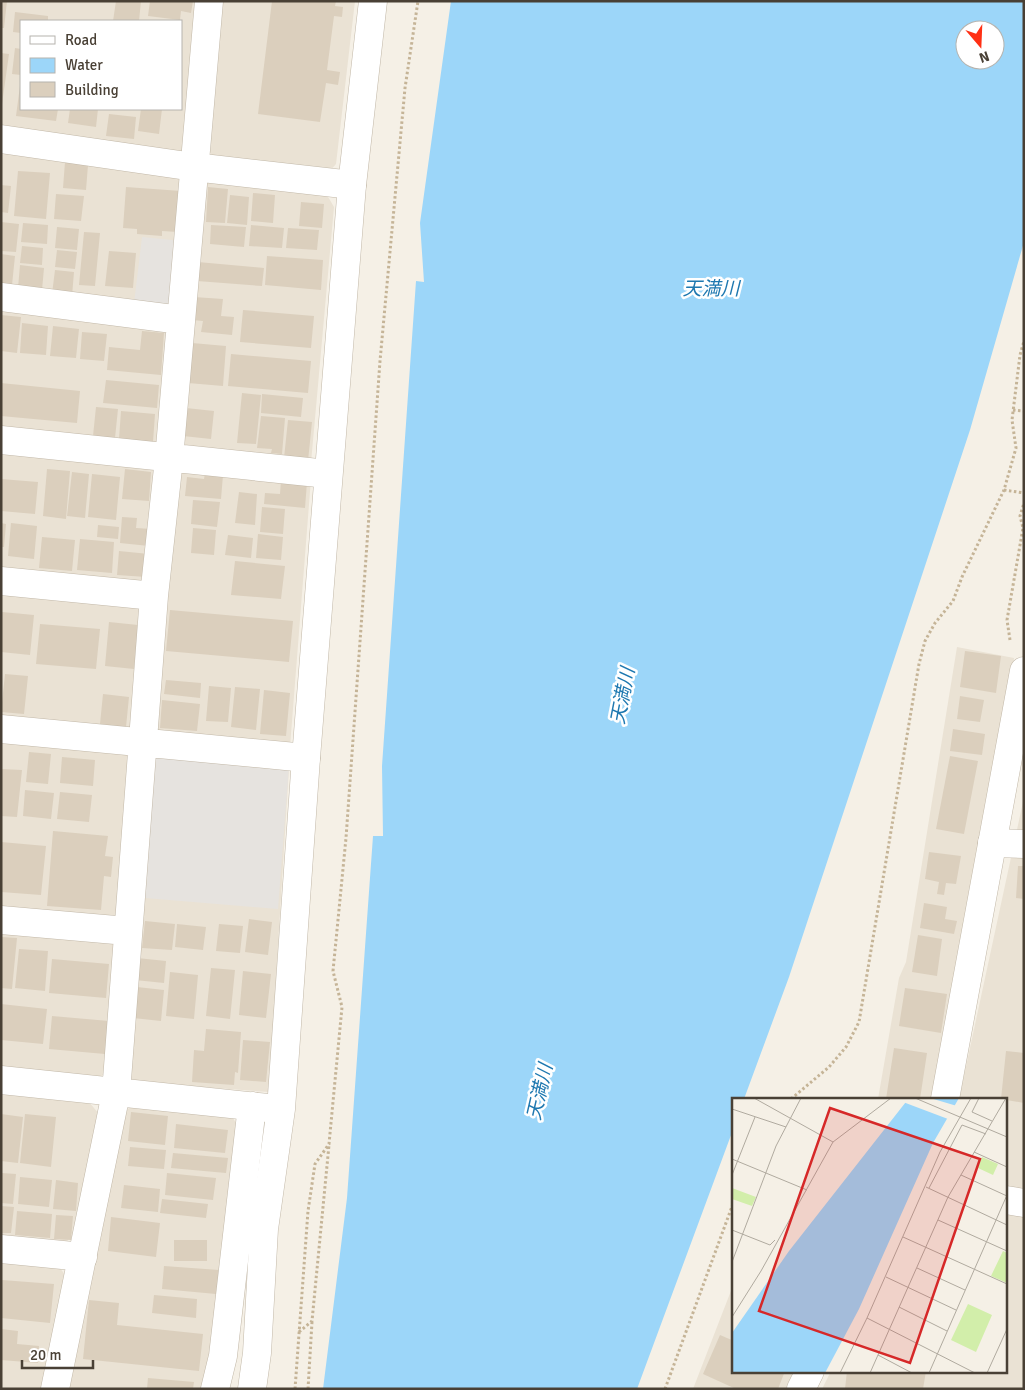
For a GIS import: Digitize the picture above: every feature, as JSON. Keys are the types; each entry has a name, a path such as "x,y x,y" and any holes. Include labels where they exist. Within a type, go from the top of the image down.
{"street":[{"path":"55,1389 116,1093 154,596 170,459 209,1"},
{"path":"252,1389 257,1353 264,1229 281,1109 306,758 352,184 374,1"},
{"path":"1,139 194,166 352,184"},
{"path":"1,297 181,320"},
{"path":"1,440 328,474"},
{"path":"1,581 154,596"},
{"path":"945,1098 1024,671"},
{"path":"1,729 306,758"},
{"path":"992,842 1024,844"},
{"path":"1,920 127,931"},
{"path":"1,1080 281,1109"},
{"path":"215,1389 223,1356 252,1106"},
{"path":"1008,1200 1024,1203"},
{"path":"1,1249 83,1257"},
{"path":"801,1389 810,1372"}],"path":[{"path":"308,1389 312,1321 342,1007 333,971 346,838 380,360 405,88 418,1"},
{"path":"791,1098 829,1067 846,1047 859,1022 923,649 935,623 953,601 962,577 1004,490 1016,448 1012,420 1020,355 1024,341"},
{"path":"1013,410 1024,411"},
{"path":"1004,490 1024,493"},
{"path":"1010,640 1007,620 1023,528 1020,516 1024,503"},
{"path":"295,1389 308,1211 315,1164 329,1144"},
{"path":"665,1389 732,1207"},
{"path":"299,1332 312,1321"}],"shaded area":[{"path":"1,1 200,1 188,149 182,154 1,127"},
{"path":"220,1 355,1 336,164 329,172 213,157 206,146"},
{"path":"1,150 175,174 186,185 175,305 1,290"},
{"path":"214,177 327,195 334,207 311,463 178,445 203,182"},
{"path":"142,237 182,241 169,307 134,303"},
{"path":"1,304 172,332 161,445 1,434"},
{"path":"1,447 150,463 158,471 149,582 1,574"},
{"path":"188,468 311,479 290,747 160,735 153,728 177,475"},
{"path":"1,589 145,608 129,734 1,720"},
{"path":"957,647 1014,658 934,1098 878,1098 899,978 906,962"},
{"path":"1,735 133,755 121,914 112,923 1,912"},
{"path":"165,750 289,767 278,909 145,898 141,890 152,759"},
{"path":"289,767 269,1092 134,1082 126,1073 141,890"},
{"path":"1024,797 1024,1389 822,1389 830,1372 1008,1372 1008,1098 959,1098"},
{"path":"1,927 119,944 108,1071 99,1078 1,1069"},
{"path":"1,1094 89,1102 99,1114 74,1235 59,1248 1,1243"},
{"path":"132,1105 231,1114 238,1127 224,1259 204,1389 67,1389 124,1113"},
{"path":"1,1258 56,1263 66,1276 46,1389 1,1389"},
{"path":"732,1288 732,1372 794,1372 786,1389 693,1389"}],"water":[{"name":"天満川","path":"451,1 1024,1 1024,242 970,430 789,977 744,1098 732,1098 732,1132 637,1389 323,1389 347,1198 373,836 383,836 382,766 416,281 424,282 420,223"}],"building":[{"path":"1,1 7,1 4,28 1,28"},
{"path":"116,1 141,1 139,20 113,20"},
{"path":"150,1 193,1 191,13 181,11 180,20 148,16"},
{"path":"272,1 336,1 335,6 343,7 342,17 334,16 327,70 340,72 338,85 326,83 320,122 258,114"},
{"path":"15,12 48,16 48,20 20,20 20,33 13,32"},
{"path":"15,48 20,49 20,75 12,74"},
{"path":"1,53 9,54 2,104 1,104"},
{"path":"20,86 20,110 58,110 56,121 16,116"},
{"path":"70,110 98,110 96,127 68,123"},
{"path":"141,110 162,110 159,134 138,131"},
{"path":"109,114 136,117 134,139 106,136"},
{"path":"65,162 88,165 86,190 63,188"},
{"path":"18,171 50,173 46,219 14,216"},
{"path":"1,185 11,186 8,213 1,212"},
{"path":"126,187 181,191 178,232 162,231 162,236 137,234 137,229 123,228"},
{"path":"208,187 228,189 225,223 206,222"},
{"path":"253,193 275,195 273,223 251,221"},
{"path":"56,194 84,196 81,221 54,219"},
{"path":"230,195 249,197 247,225 227,223"},
{"path":"301,202 324,204 322,228 299,226"},
{"path":"1,222 19,224 16,252 1,251"},
{"path":"23,223 48,225 47,244 21,242"},
{"path":"211,225 246,227 244,247 210,244"},
{"path":"251,225 284,228 282,248 249,246"},
{"path":"57,227 79,229 77,250 55,248"},
{"path":"288,228 319,230 317,250 286,248"},
{"path":"84,232 100,233 95,286 79,285"},
{"path":"22,246 43,248 42,265 20,263"},
{"path":"57,250 77,252 75,269 55,267"},
{"path":"109,251 136,253 133,288 105,286"},
{"path":"1,254 15,256 12,285 1,284"},
{"path":"267,256 323,260 321,290 265,285"},
{"path":"198,262 264,268 262,286 197,281"},
{"path":"20,265 44,268 42,290 18,288"},
{"path":"55,270 74,272 72,296 52,294"},
{"path":"194,297 223,299 221,316 234,317 232,335 201,332 203,321 192,320"},
{"path":"243,310 314,316 311,348 240,342"},
{"path":"1,315 21,317 17,353 1,351"},
{"path":"22,323 48,326 46,355 20,353"},
{"path":"53,326 79,329 76,358 50,356"},
{"path":"142,331 164,333 161,375 107,370 109,347 140,350"},
{"path":"82,332 107,334 104,361 80,359"},
{"path":"192,343 226,346 223,386 188,383"},
{"path":"231,354 311,361 308,393 228,386"},
{"path":"106,380 159,385 157,408 103,403"},
{"path":"1,383 80,391 77,423 1,416"},
{"path":"242,393 261,395 256,444 237,443"},
{"path":"262,394 303,398 301,417 261,413"},
{"path":"96,407 118,409 115,438 93,436"},
{"path":"186,408 214,411 211,439 183,436"},
{"path":"121,411 155,414 153,442 119,439"},
{"path":"261,416 285,418 282,454 271,453 272,449 257,448"},
{"path":"288,420 312,422 308,461 284,458"},
{"path":"47,469 70,471 66,519 43,516"},
{"path":"125,469 151,472 149,501 122,499"},
{"path":"72,472 89,474 85,518 67,516"},
{"path":"205,473 223,475 221,499 185,496 187,477 204,479"},
{"path":"92,474 120,477 116,520 88,517"},
{"path":"1,479 38,482 35,514 1,511"},
{"path":"281,480 307,482 305,508 264,504 265,493 280,494"},
{"path":"239,492 257,494 255,525 235,523"},
{"path":"193,500 220,502 217,527 191,524"},
{"path":"262,507 285,509 283,534 260,532"},
{"path":"122,517 137,518 136,528 151,529 149,546 120,543"},
{"path":"1,523 6,524 4,547 1,547"},
{"path":"11,523 37,526 34,559 8,556"},
{"path":"98,525 119,527 118,539 97,537"},
{"path":"193,528 216,530 214,555 191,553"},
{"path":"258,534 283,537 281,560 256,558"},
{"path":"228,535 253,538 251,558 225,555"},
{"path":"42,537 75,540 72,571 39,568"},
{"path":"80,539 114,542 112,573 77,570"},
{"path":"119,551 149,554 146,577 117,575"},
{"path":"235,561 285,566 281,599 231,595"},
{"path":"170,610 293,621 289,662 166,651"},
{"path":"2,612 34,615 30,655 1,652"},
{"path":"109,622 138,625 134,669 105,666"},
{"path":"40,624 100,629 96,669 36,664"},
{"path":"965,651 1001,656 996,693 960,687"},
{"path":"5,674 28,676 24,714 1,712"},
{"path":"166,680 201,683 200,698 164,694"},
{"path":"209,686 231,688 228,722 206,721"},
{"path":"235,687 260,689 256,730 231,727"},
{"path":"264,690 290,693 286,736 260,734"},
{"path":"103,694 129,697 126,727 100,724"},
{"path":"960,696 984,700 980,722 957,719"},
{"path":"162,700 200,704 197,731 160,728"},
{"path":"953,729 985,734 982,755 950,751"},
{"path":"29,752 51,754 48,784 26,782"},
{"path":"950,756 978,761 964,834 936,829"},
{"path":"62,757 95,760 93,786 60,783"},
{"path":"1,769 22,770 17,817 1,816"},
{"path":"25,790 54,793 51,819 23,816"},
{"path":"60,792 92,795 89,822 57,819"},
{"path":"53,831 108,836 105,856 113,857 111,877 104,876 101,910 47,906"},
{"path":"1,842 46,846 41,895 1,892"},
{"path":"929,852 961,856 956,884 946,883 944,895 937,894 939,882 925,879"},
{"path":"1018,866 1024,866 1024,899 1016,898"},
{"path":"924,903 947,907 945,919 957,921 954,934 920,928"},
{"path":"249,919 272,922 268,955 245,952"},
{"path":"145,921 175,924 172,950 142,948"},
{"path":"177,924 206,927 203,950 175,947"},
{"path":"219,924 243,926 240,953 216,951"},
{"path":"918,935 942,939 937,976 912,972"},
{"path":"1,937 17,938 12,989 1,988"},
{"path":"19,949 48,951 45,991 15,988"},
{"path":"137,958 166,961 164,983 135,980"},
{"path":"52,959 109,964 106,998 49,993"},
{"path":"211,968 235,970 230,1019 206,1016"},
{"path":"243,971 271,974 266,1018 239,1015"},
{"path":"170,972 198,975 194,1019 166,1016"},
{"path":"137,987 164,990 161,1021 133,1018"},
{"path":"905,988 947,994 941,1033 899,1026"},
{"path":"1,1004 47,1009 43,1044 1,1040"},
{"path":"52,1016 109,1021 105,1054 49,1049"},
{"path":"206,1029 241,1032 238,1073 235,1072 234,1085 192,1082 194,1050 204,1051"},
{"path":"243,1040 270,1042 266,1082 240,1080"},
{"path":"894,1048 927,1053 920,1098 886,1098"},
{"path":"1006,1051 1024,1053 1024,1103 1001,1098"},
{"path":"131,1112 168,1116 165,1145 128,1141"},
{"path":"1,1114 23,1117 18,1163 1,1161"},
{"path":"25,1114 56,1117 51,1167 20,1163"},
{"path":"176,1124 228,1130 225,1153 174,1148"},
{"path":"130,1147 166,1150 164,1169 128,1166"},
{"path":"173,1153 228,1158 226,1173 171,1168"},
{"path":"2,1173 16,1174 13,1204 1,1203"},
{"path":"167,1173 216,1178 213,1200 165,1195"},
{"path":"20,1177 52,1180 49,1207 18,1204"},
{"path":"56,1180 78,1183 76,1211 53,1209"},
{"path":"124,1185 160,1189 158,1212 121,1208"},
{"path":"162,1199 208,1204 206,1218 160,1213"},
{"path":"1,1206 14,1207 11,1233 1,1233"},
{"path":"17,1211 52,1214 50,1238 15,1235"},
{"path":"56,1215 73,1216 71,1240 54,1239"},
{"path":"111,1217 160,1223 156,1257 108,1251"},
{"path":"174,1240 207,1240 207,1261 174,1261"},
{"path":"164,1266 219,1270 216,1294 162,1289"},
{"path":"2,1280 54,1284 50,1323 1,1318"},
{"path":"154,1295 197,1299 196,1318 152,1313"},
{"path":"89,1300 119,1303 117,1325 203,1334 199,1371 83,1359"},
{"path":"1,1329 18,1331 17,1344 39,1346 38,1363 1,1360"},
{"path":"720,1335 732,1340 732,1372 785,1372 778,1389 736,1389 703,1374"},
{"path":"847,1372 926,1372 923,1389 845,1389"},
{"path":"148,1378 194,1382 193,1389 147,1389"}]}
